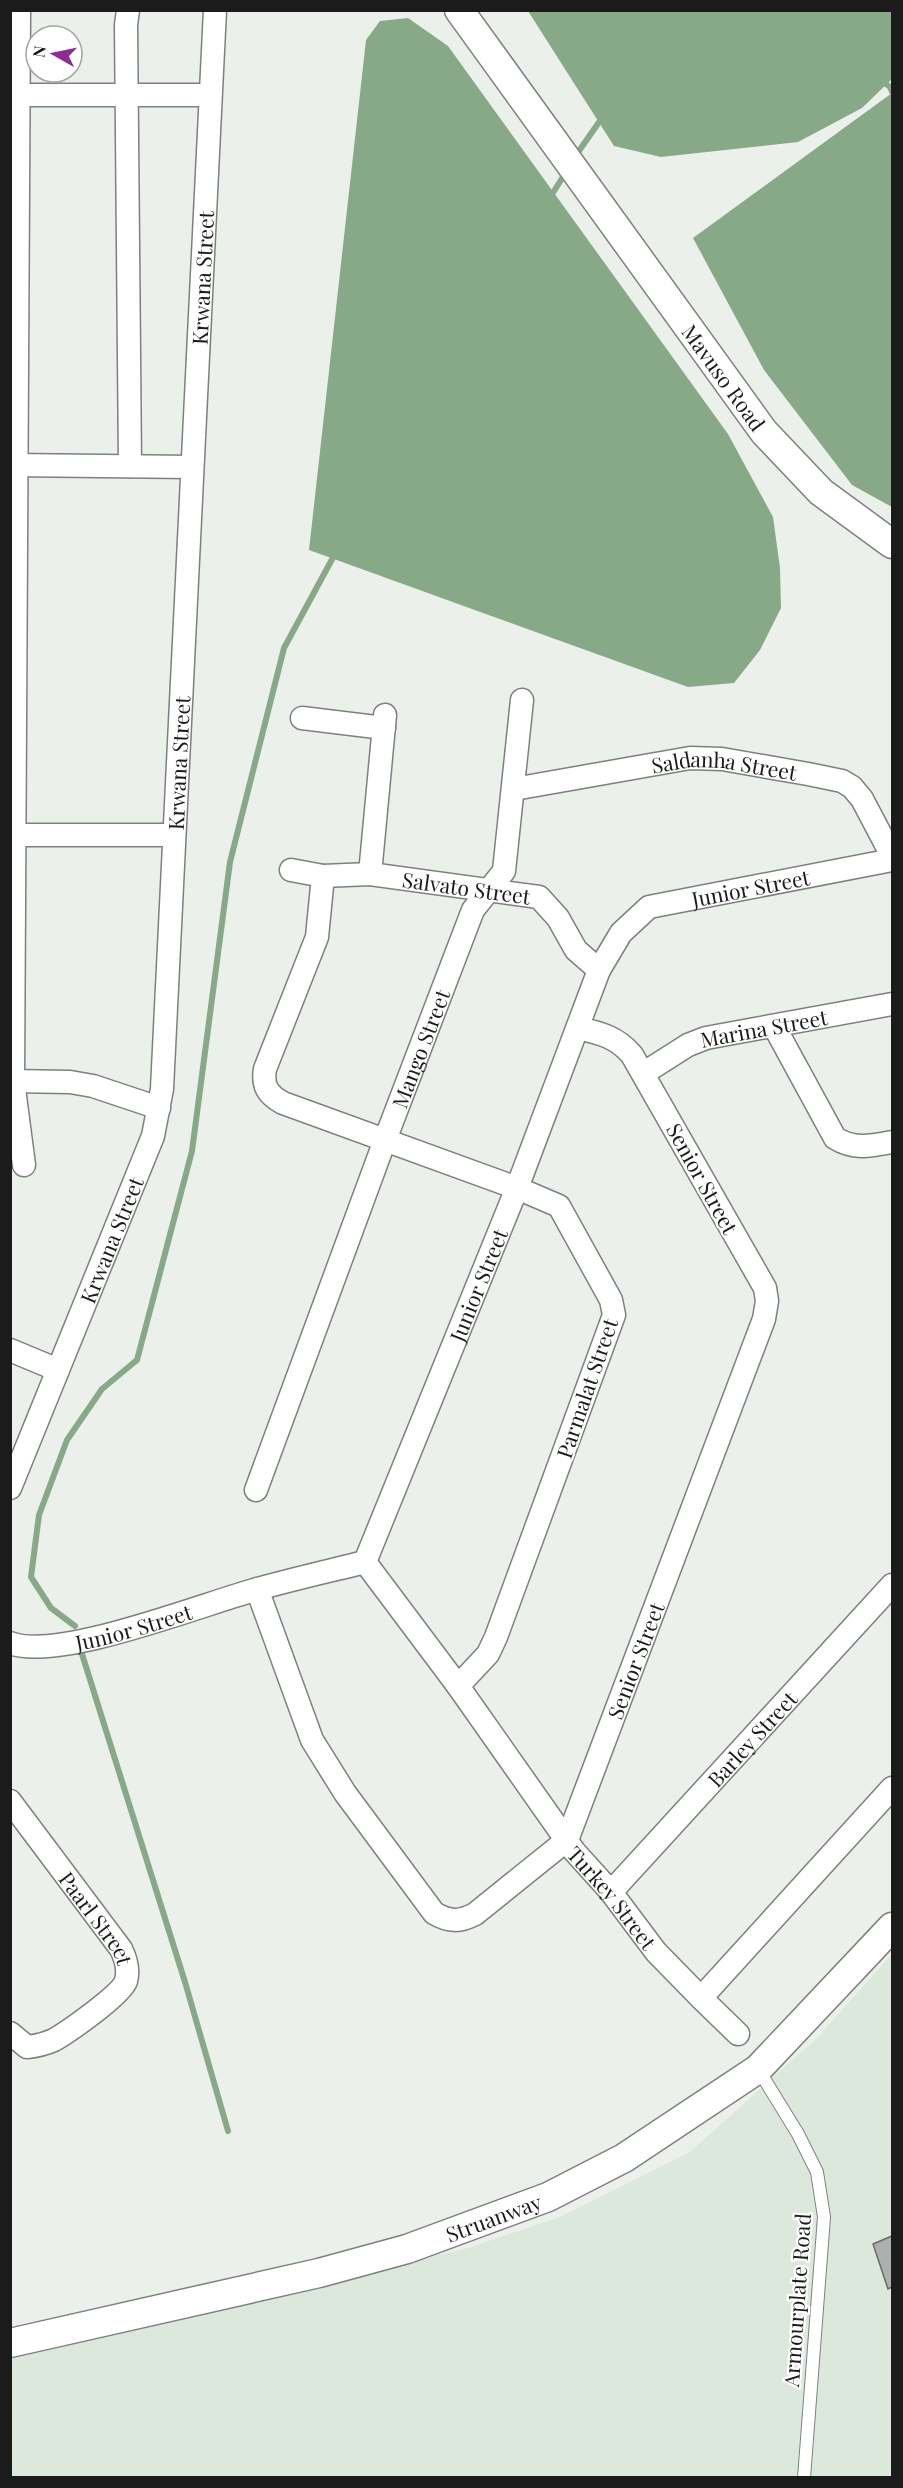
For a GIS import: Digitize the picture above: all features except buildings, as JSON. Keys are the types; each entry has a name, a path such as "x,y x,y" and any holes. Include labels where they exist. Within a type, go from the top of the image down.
{"street":[{"path":"19,10 14,96 12,1081 24,1165"},
{"path":"128,10 130,466"},
{"name":"Krwana Street","path":"10,1488 153,1136 159,1108 214,10"},
{"name":"Mavuso Road","path":"459,10 764,432 821,492 892,544"},
{"path":"14,96 210,95"},
{"path":"14,465 192,467"},
{"name":"Mango Street","path":"256,1490 385,1140 474,910 504,871 522,700"},
{"path":"302,718 384,722 370,874"},
{"name":"Saldanha Street","path":"514,789 690,758 722,759 808,774 842,781 852,788 862,799 892,858"},
{"path":"12,835 174,835"},
{"name":"Junior Street","path":"10,1643 28,1648 51,1647 113,1634 257,1589 365,1562 518,1188 599,970 621,933 649,907 892,858"},
{"name":"Salvato Street","path":"291,870 323,876 370,874 538,897 558,918 576,950 599,970"},
{"name":"Parmalat Street","path":"323,876 317,937 265,1069 266,1089 272,1096 549,1201 564,1213 611,1300 614,1315 496,1637 488,1654 458,1686"},
{"name":"Marina Street","path":"644,1073 688,1045 706,1038 892,1004"},
{"path":"774,1026 835,1138 846,1146 856,1147 892,1142"},
{"name":"Senior Street","path":"567,1840 764,1319 767,1301 761,1280 644,1073 622,1044 604,1034 578,1028"},
{"path":"12,1081 70,1082 93,1086 159,1108"},
{"path":"10,1350 58,1370"},
{"name":"Turkey Street","path":"365,1562 458,1686 567,1840 611,1892 656,1952 738,2034"},
{"path":"257,1589 312,1740 345,1793 435,1913 450,1921 465,1920 567,1840"},
{"name":"Barley Street","path":"611,1892 891,1591"},
{"path":"701,1998 892,1788"},
{"name":"Paarl Street","path":"10,1801 122,1949 127,1971 126,1983 117,1993 54,2039 38,2046 27,2047 10,2033"},
{"name":"Struanway","path":"10,2343 320,2273 407,2249 548,2197 624,2158 758,2069 892,1927"}],"lane":[{"name":"Armourplate Road","path":"758,2069 798,2134 817,2172 824,2217 804,2478"}],"shaded area":[{"path":"528,11 892,11 892,79 862,108 798,142 661,157 614,146"},
{"path":"408,18 448,46 728,434 773,517 780,568 781,608 760,650 734,683 688,687 309,550 366,40 380,21"},
{"path":"892,93 892,507 852,485 764,370 693,238"},
{"path":"892,1954 892,2477 11,2477 10,2359 468,2248 560,2217 690,2152 818,2037"}],"waterway":[{"path":"881,80 890,87 892,92"},
{"path":"574,158 604,115"},
{"path":"549,199 566,172"},
{"path":"75,1626 51,1608 31,1577 39,1515 67,1440 102,1389 137,1360 192,1151 230,862 284,648 336,552"},
{"path":"82,1654 185,1982 228,2131"}]}
